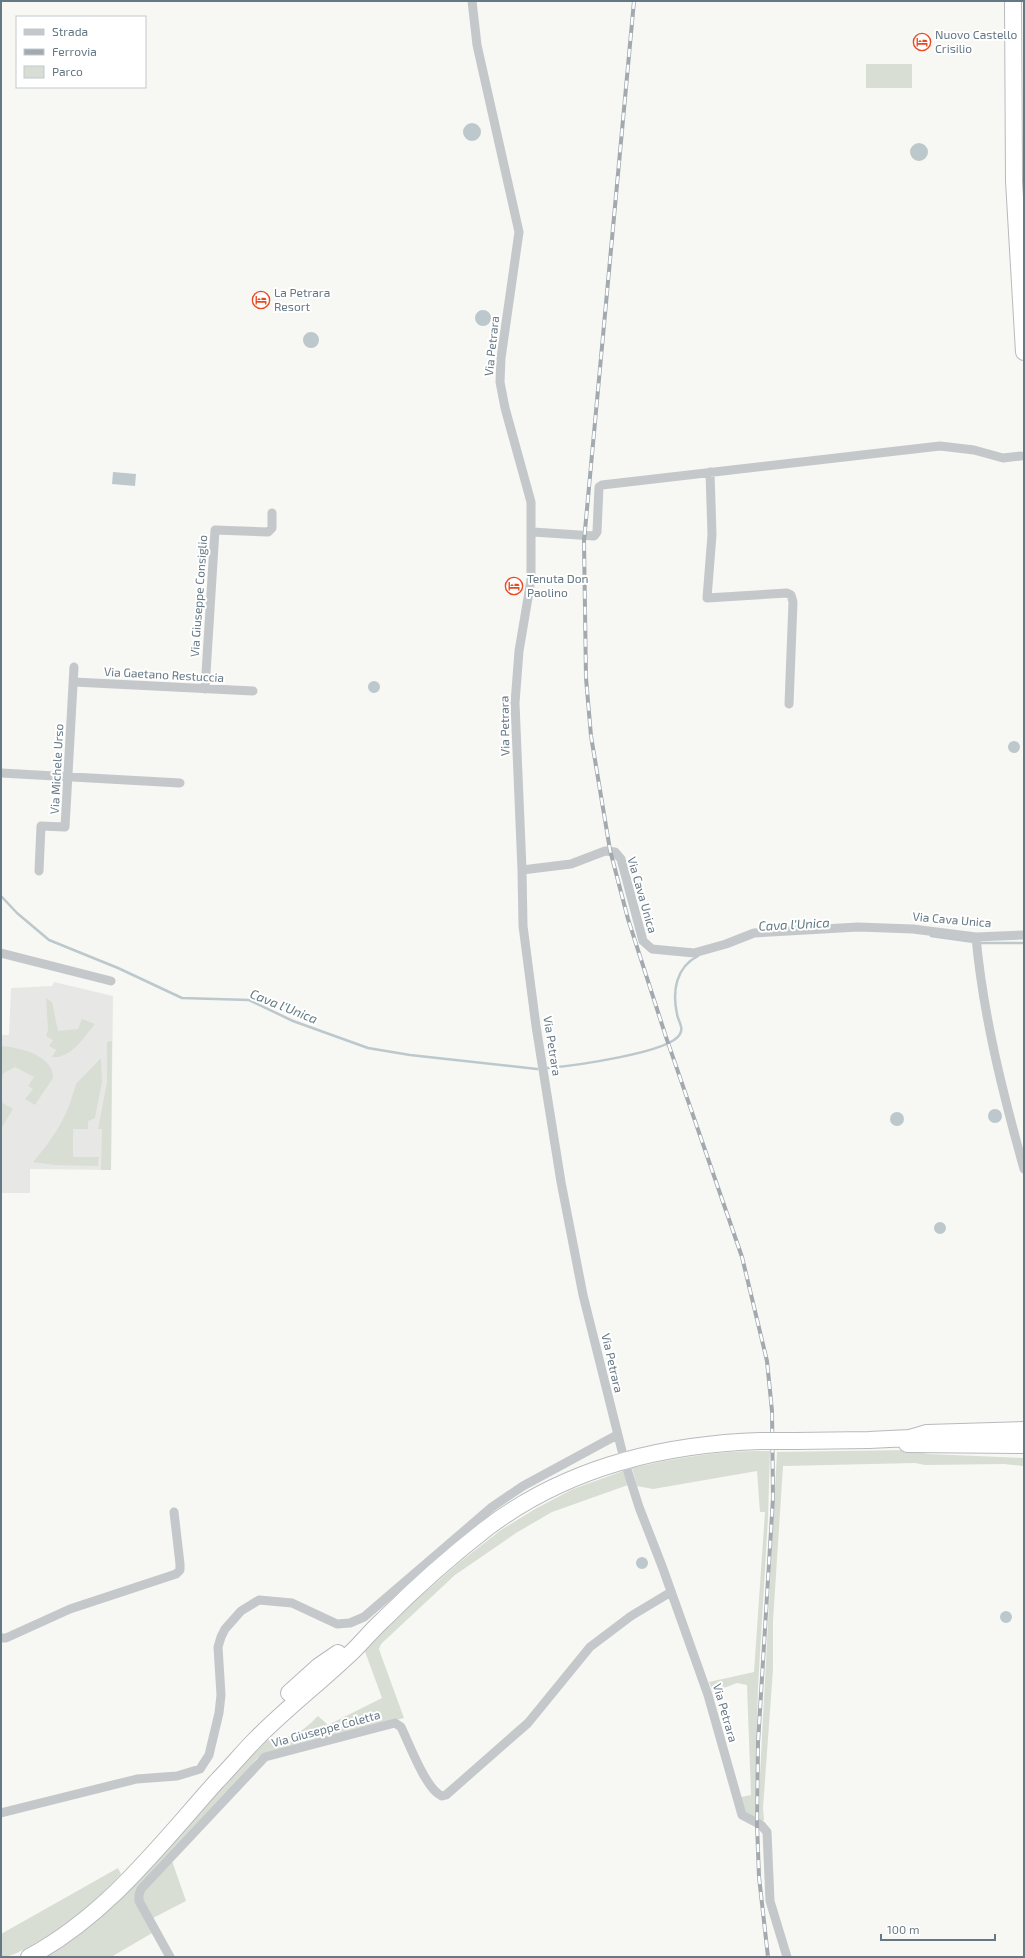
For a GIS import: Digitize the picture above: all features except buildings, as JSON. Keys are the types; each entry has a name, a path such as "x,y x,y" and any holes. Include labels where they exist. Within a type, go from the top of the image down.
{"highway":[{"path":"1013,1 1014,180 1024,352"},
{"path":"910,1438 927,1433 1024,1430"},
{"path":"17,1957 68,1927 103,1898 251,1736 278,1703 319,1666 382,1620 462,1548 488,1527 516,1508 559,1486 601,1468 653,1454 708,1444 761,1441 910,1438 1024,1438"},
{"path":"869,1440 909,1444 1024,1445"},
{"path":"936,1444 967,1449 1024,1452"},
{"path":"29,1957 71,1932 107,1902 255,1739 355,1649 382,1620"}],"street":[{"name":"Via Petrara","path":"472,1 476,45 518,232 501,358 500,382 505,408 531,502 531,580 520,651 515,703 523,926 536,1026 561,1182 583,1295 622,1451"},
{"path":"532,532 594,536 597,532 599,487 602,485 940,446 974,450 1003,458 1021,456"},
{"path":"710,472 712,535 707,598 787,593 791,595 793,602 789,704"},
{"name":"Via Giuseppe Consiglio","path":"204,689 215,530 268,532 272,528 272,513"},
{"name":"Via Michele Urso","path":"39,871 41,826 65,827 74,667"},
{"name":"Via Gaetano Restuccia","path":"74,682 253,691"},
{"path":"1,773 180,783"},
{"name":"Via Cava Unica","path":"522,870 571,864 605,851 615,852 621,859 643,941 652,949 694,953 726,944 754,933 858,927 913,929 976,937 1024,935"},
{"path":"976,937 983,989 1006,1104 1024,1169"},
{"path":"1,953 111,981"},
{"path":"1,1814 136,1779 177,1776 200,1769 209,1755 219,1713 221,1696 218,1647 225,1629 241,1611 259,1600 272,1600 284,1601 302,1607 321,1618 337,1624 350,1623 364,1618 492,1507 523,1486 617,1435"},
{"name":"Via Petrara","path":"627,1469 639,1507 708,1695 742,1815 761,1826 767,1832 770,1901 787,1957"},
{"path":"1,1638 6,1638 70,1609 176,1574 180,1570 180,1564 174,1512"},
{"name":"Via Giuseppe Coletta","path":"170,1957 139,1901 141,1889 265,1757 395,1723 401,1727 426,1779 437,1795 446,1795 528,1723 590,1647 631,1616 671,1592"}],"shaded area":[{"path":"472,123 478,126 481,132 478,138 472,141 466,138 463,132 466,126"},
{"path":"919,143 925,146 928,152 925,158 919,161 913,158 910,152 913,146"},
{"path":"483,310 489,312 491,318 489,324 483,326 477,324 475,318 477,312"},
{"path":"311,332 318,337 319,340 314,347 311,348 304,343 303,340 308,333"},
{"path":"113,472 136,474 135,486 112,484"},
{"path":"374,681 378,683 380,687 378,691 374,693 370,691 368,687 370,683"},
{"path":"1014,741 1018,743 1020,747 1018,751 1014,753 1010,751 1008,747 1010,743"},
{"path":"54,982 113,996 111,1170 30,1169 30,1193 1,1193 1,1035 9,1035 11,988 52,986"},
{"path":"995,1109 1000,1111 1002,1116 1000,1121 995,1123 990,1121 988,1116 990,1111"},
{"path":"897,1112 902,1114 904,1119 902,1124 897,1126 892,1124 890,1119 892,1114"},
{"path":"940,1222 944,1224 946,1228 944,1232 940,1234 936,1232 934,1228 936,1224"},
{"path":"642,1557 646,1559 648,1563 646,1567 642,1569 638,1567 636,1563 638,1559"},
{"path":"1004,1611 1008,1611 1012,1617 1008,1623 1004,1623 1000,1619 1000,1615"}],"green space":[{"path":"866,64 912,64 912,88 866,88"},
{"path":"46,998 52,1002 58,1031 78,1029 82,1019 95,1024 82,1041 71,1051 59,1057 52,1057 56,1050 49,1046 53,1040 46,1036 48,1030"},
{"path":"112,1041 111,1170 101,1170 102,1129 98,1129 107,1082 107,1042"},
{"path":"1,1046 25,1050 48,1063 52,1070 53,1078 35,1105 25,1099 33,1089 28,1086 34,1077 15,1067 4,1073 1,1077"},
{"path":"101,1058 102,1082 95,1118 88,1121 88,1129 73,1129 73,1157 99,1157 98,1166 55,1165 33,1162 47,1145 60,1125 69,1106 76,1084"},
{"path":"1,1102 13,1109 2,1127 1,1127"},
{"path":"908,1450 928,1454 1024,1458 1024,1466 1004,1464 925,1465 915,1463 783,1466 773,1621 773,1669 763,1808 764,1820 761,1821 759,1819 760,1775 777,1452"},
{"path":"770,1451 768,1518 758,1687 755,1821 744,1810 741,1797 751,1795 747,1685 737,1683 713,1692 709,1682 754,1672 765,1512 760,1512 757,1471 653,1489 637,1486 632,1468 701,1455"},
{"path":"623,1471 628,1485 552,1512 516,1533 455,1575 381,1644 379,1649 404,1718 263,1755 257,1758 241,1778 137,1891 154,1932 111,1957 36,1957 263,1741 293,1735 299,1732 318,1716 328,1725 382,1698 363,1646 460,1562 501,1530 535,1509 573,1489"},
{"path":"172,1861 186,1901 151,1919 143,1904 143,1892"},
{"path":"118,1868 121,1874 90,1904 68,1922 21,1951 13,1955 1,1957 1,1934"}],"waterway":[{"name":"Cava l'Unica","path":"1,896 17,913 49,940 118,968 182,998 249,1000 293,1021 368,1048 410,1055 537,1069"},
{"name":"Cava l'Unica","path":"931,936 974,942"},
{"name":"Cava l'Unica","path":"979,943 1024,943"},
{"name":"Cava l'Unica","path":"548,1068 577,1065 640,1053 673,1041 681,1031 675,997 677,980 685,966 698,956"}],"railway":[{"path":"634,1 584,541 586,678 591,736 610,850 628,919 666,1037 742,1257 767,1361 772,1411 773,1498 758,1743 757,1824 759,1877 768,1957"}],"place":[{"name":"Nuovo Castello Crisilio","path":"922,42"},
{"name":"La Petrara Resort","path":"261,300"},
{"name":"Tenuta Don Paolino","path":"514,586"}]}
